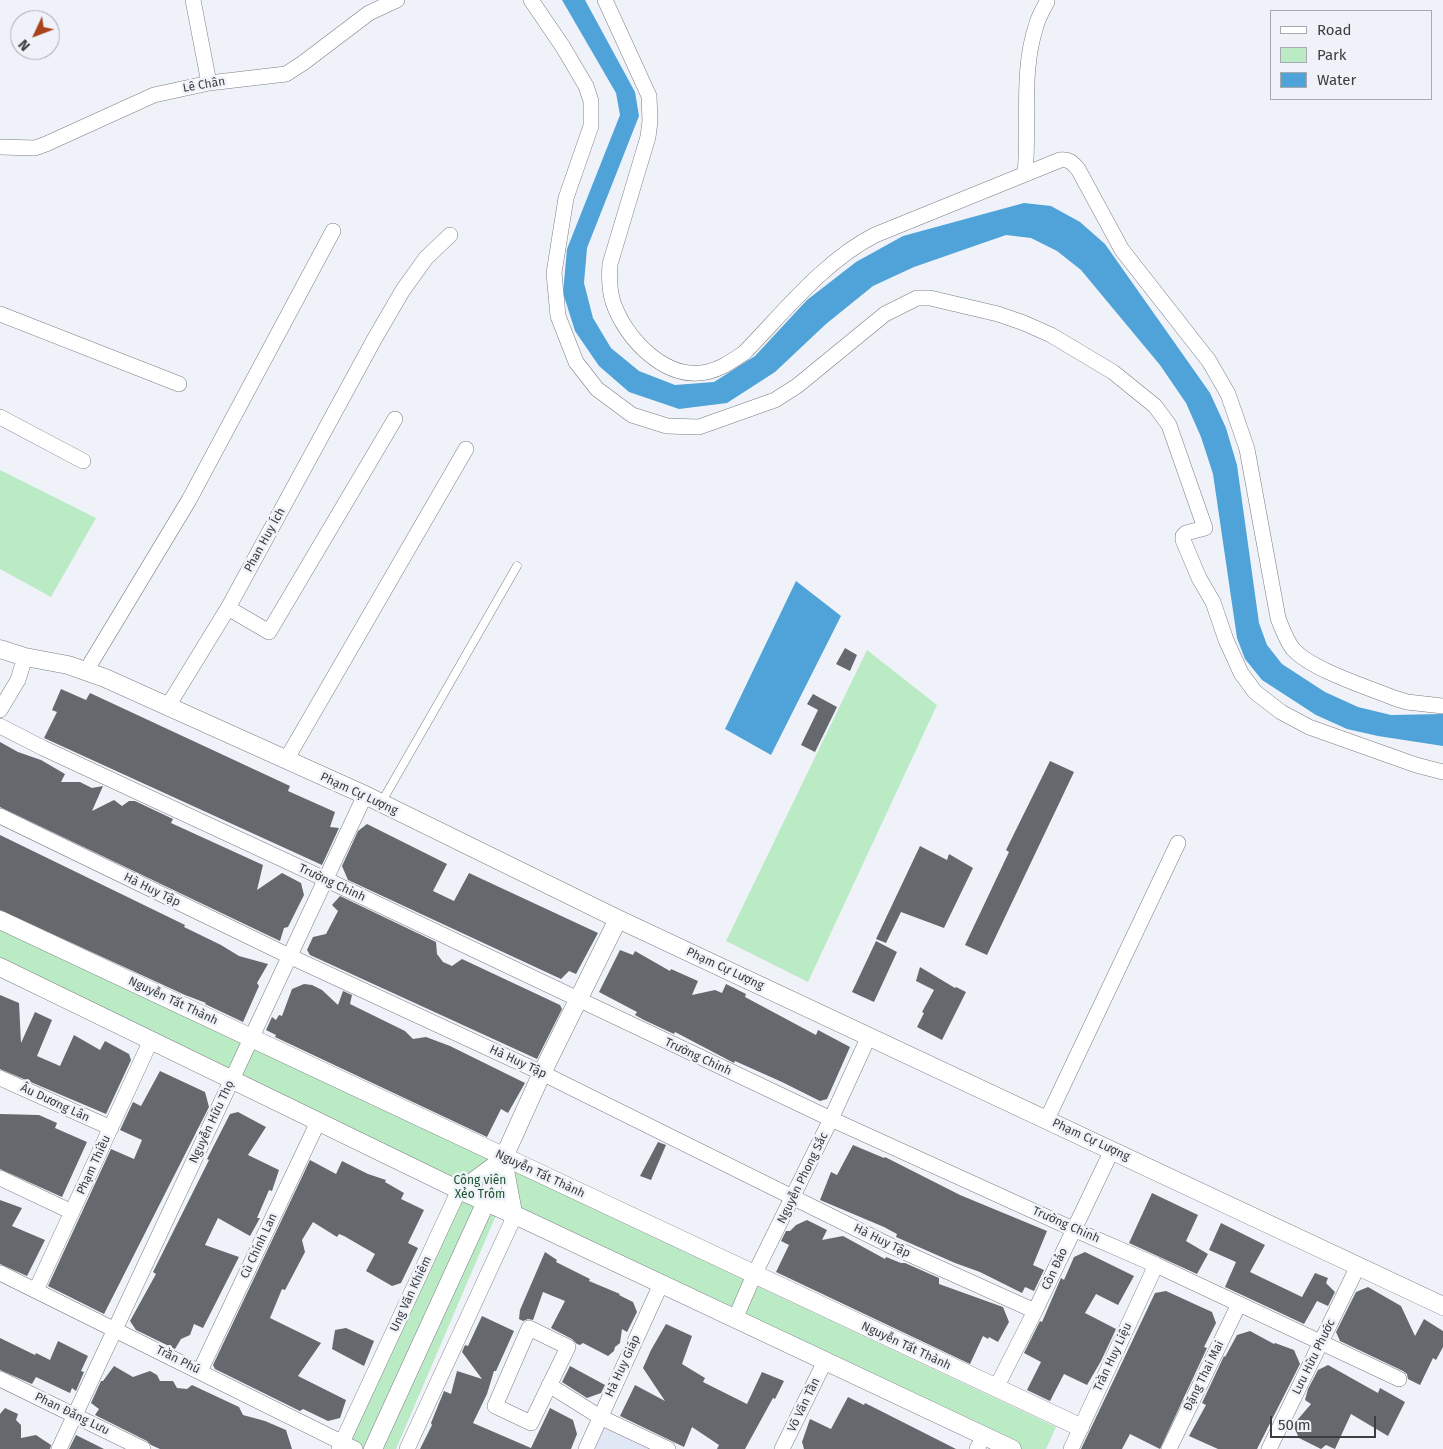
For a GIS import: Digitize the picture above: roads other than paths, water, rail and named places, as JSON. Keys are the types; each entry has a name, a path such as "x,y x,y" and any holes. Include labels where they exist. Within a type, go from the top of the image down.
{"street":[{"path":"193,0 209,84"},
{"name":"Lê Chân","path":"0,147 35,148 154,95 209,84 286,74 304,63 370,13 397,0"},
{"path":"531,0 563,47 586,86 591,101 591,126 566,198 554,273 558,316 576,362 597,389 632,415 667,426 699,427 775,400 797,386 885,314 917,298 930,298 998,314 1024,323 1050,335 1113,372 1155,406 1169,425 1205,528 1186,533 1183,536 1183,540 1199,578 1213,602 1226,640 1241,673 1255,692 1281,712 1308,727 1416,765 1443,772"},
{"path":"605,0 649,96 650,107 648,137 610,264 608,280 613,302 626,328 639,344 661,363 691,372 706,372 729,364 744,353 826,269 859,243 1025,174 1066,159 1072,162 1078,169 1129,260 1209,361 1220,377 1228,394 1247,449 1278,618 1292,648 1317,667 1386,694 1407,702 1443,706"},
{"path":"1025,174 1028,136 1026,111 1028,65 1037,23 1047,2"},
{"path":"86,671 189,500 333,231"},
{"name":"Phan Huy Ích","path":"168,706 228,608 403,290 426,258 450,235"},
{"path":"0,314 179,384"},
{"path":"0,417 83,461"},
{"path":"228,608 269,632 395,419"},
{"path":"286,760 466,449"},
{"name":"Phạm Cự Lượng","path":"0,649 25,657 68,664 86,671 373,799 618,919 1443,1306"},
{"path":"0,710 18,680 25,657"},
{"name":"Trường Chinh","path":"0,726 832,1120 1156,1265 1399,1379"},
{"name":"Nguyễn Hữu Thọ","path":"59,1449 289,956 327,880 373,799"},
{"name":"Hà Huy Tập","path":"0,816 289,956 542,1073 893,1247 1035,1311"},
{"path":"1047,1119 1178,843"},
{"name":"Ung Văn Khiêm","path":"373,1449 486,1202 542,1073 618,919"},
{"name":"Nguyễn Tất Thành","path":"0,920 1080,1427"},
{"path":"0,967 459,1190 825,1361 980,1442 1012,1449"},
{"name":"Nguyễn Phong Sắc","path":"735,1319 754,1275 832,1120 869,1036"},
{"name":"Phạm Thiều","path":"36,1290 151,1040"},
{"name":"Âu Dương Lân","path":"0,1078 111,1128"},
{"name":"Cù Chính Lan","path":"200,1371 318,1122"},
{"name":"Côn Đảo","path":"996,1388 1112,1150"},
{"path":"407,1449 515,1215 504,1157"},
{"name":"Ung Văn Khiêm","path":"345,1447 459,1190 504,1157"},
{"path":"0,1178 72,1212"},
{"name":"Trần Huy Liệu","path":"1071,1449 1156,1265"},
{"name":"Lưu Hữu Phước","path":"1269,1449 1358,1266"},
{"name":"Trần Phú","path":"0,1272 200,1371 345,1447"},
{"name":"Hà Huy Giáp","path":"586,1449 661,1284"},
{"name":"Đặng Thai Mai","path":"1169,1449 1239,1304"},
{"path":"529,1328 568,1347 549,1385 531,1423 495,1406 529,1328"},
{"name":"Võ Văn Tần","path":"782,1449 825,1361"},
{"name":"Phan Đăng Lưu","path":"0,1379 144,1449"},
{"path":"549,1385 600,1417 668,1449"}],"lane":[{"path":"373,799 517,566"}],"water":[{"path":"562,0 585,0 635,92 639,116 587,248 584,283 593,318 611,348 639,371 675,385 714,382 755,356 807,300 856,262 903,236 1024,203 1051,206 1080,222 1105,244 1210,393 1226,428 1237,465 1259,623 1267,645 1282,664 1325,692 1358,707 1391,715 1443,714 1443,746 1347,729 1316,715 1262,680 1245,659 1237,638 1213,474 1201,437 1186,403 1160,365 1081,270 1057,251 1031,238 1006,235 914,267 873,286 826,324 775,372 727,403 679,409 629,392 599,366 575,331 563,293 567,249 620,115 616,93"},
{"path":"796,581 841,616 771,755 725,729"}],"park label":[{"name":"Công viên Xẻo Trôm","path":"480,1188"}]}
